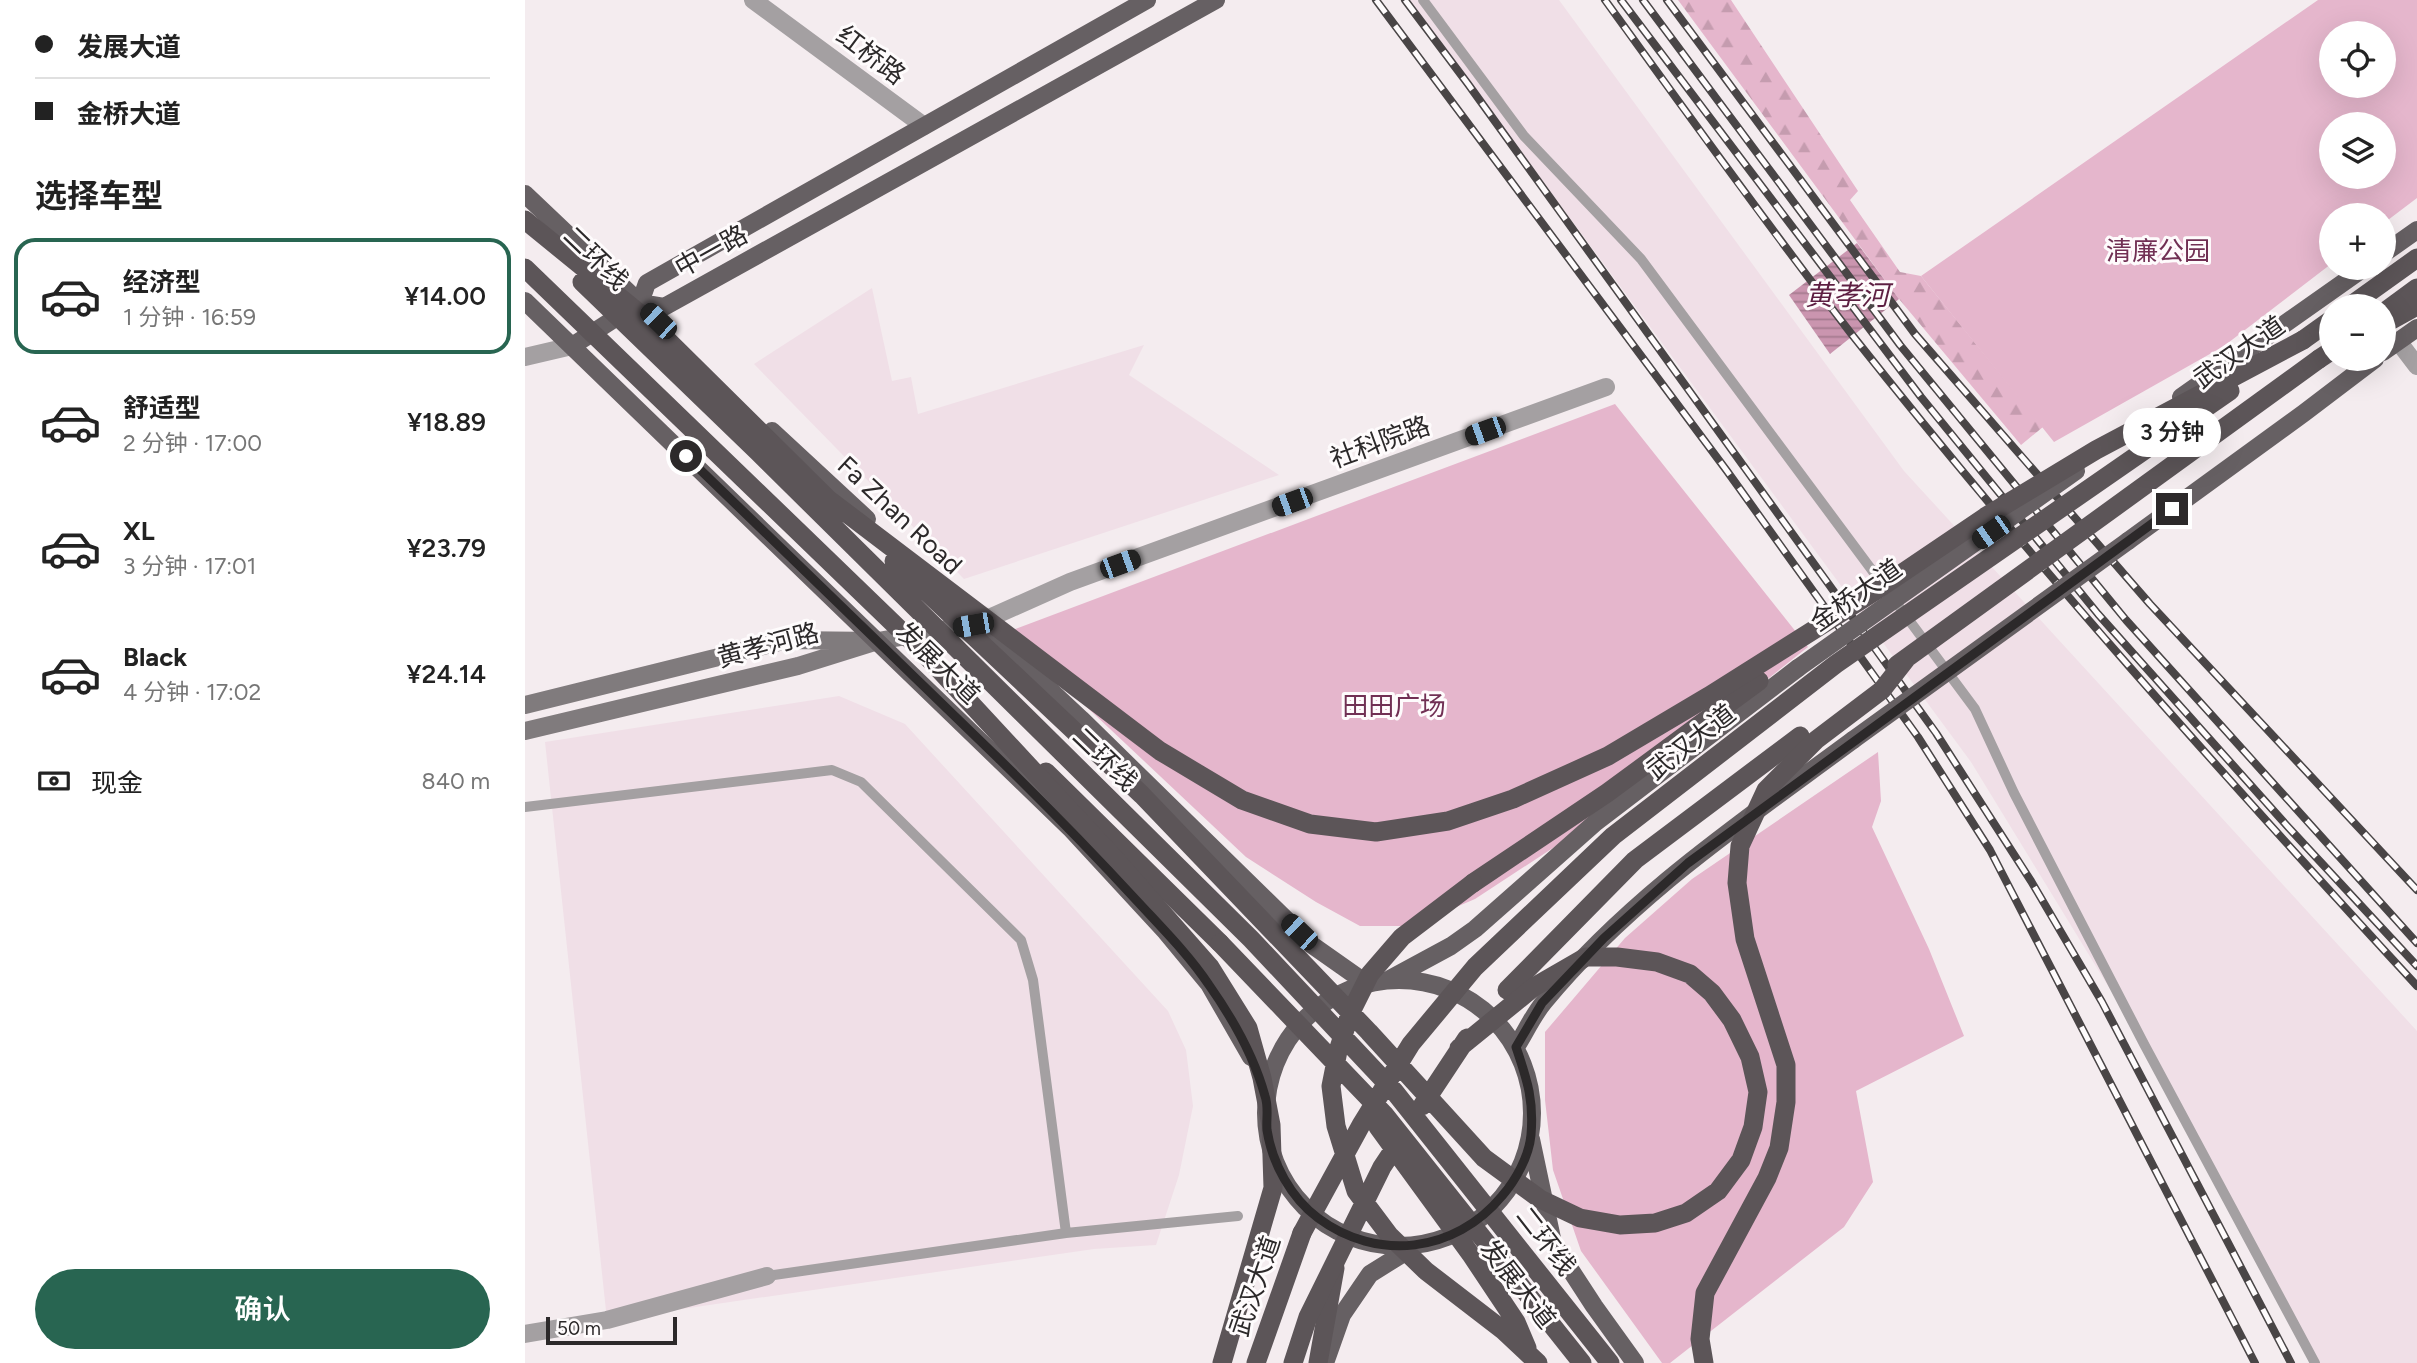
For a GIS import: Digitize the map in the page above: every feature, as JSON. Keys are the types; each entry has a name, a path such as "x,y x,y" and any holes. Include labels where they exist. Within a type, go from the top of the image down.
{"highway":[{"path":"525,220 644,317 828,499 1142,795 1370,1032 1484,1158 1541,1199 1580,1218 1621,1225 1655,1223 1686,1213 1718,1191 1741,1160 1753,1127 1758,1092 1750,1057 1732,1020 1712,993 1690,974 1657,962 1617,957 1586,957 1534,986 1459,1048"},
{"name":"二环线","path":"525,226 1251,939 1394,1091 1610,1363"},
{"path":"2367,294 2417,258"},
{"name":"二环线","path":"525,268 1220,943 1384,1114 1582,1363"},
{"path":"2396,303 2417,288"},
{"path":"2396,318 2417,306"},
{"name":"武汉大道","path":"1256,1363 1302,1233 1361,1125 1411,1044 1475,967 1613,836 1836,664 2319,329"},
{"path":"828,499 1172,758 1242,800 1310,824 1377,832 1448,821 1513,799 1608,756 1877,590 1985,517 2096,450 2303,340"},
{"name":"武汉大道","path":"1293,1363 1308,1317 1383,1167 1459,1048 1507,990 1635,860 1907,658 2319,360"},
{"path":"1536,1363 1504,1331 1426,1271 1389,1235 1356,1191 1336,1126 1331,1086 1338,1051 1350,1014 1370,974 1402,937 1473,883 1607,793 1877,590"},
{"path":"923,652 1036,777 1115,859 1210,967 1248,1028 1271,1125 1273,1188 1222,1363"},
{"path":"1704,1363 1700,1339 1705,1293 1767,1178 1779,1148 1786,1102 1786,1065 1745,939 1737,883 1740,846 1766,789 1816,740 1882,690 1907,658"},
{"path":"1220,943 1264,1001 1361,1103 1420,1182 1516,1322 1536,1363"},
{"path":"1318,1363 1337,1259"}],"main road":[{"name":"中一路","path":"1147,0 647,283 640,303 664,307 1216,0"},
{"name":"Fa Zhan Road","path":"525,194 788,446 1081,719 1303,936 1366,983"},
{"path":"2396,245 2417,230"},
{"name":"金桥大道","path":"1389,979 1451,946 1475,929 1596,822 1798,668 2347,280"},
{"name":"发展大道","path":"525,301 1070,828 1209,984 1248,1049 1267,1100"},
{"path":"572,346 640,303"},
{"path":"2396,343 2417,328"},
{"path":"1516,1047 1542,1003 1604,938 1688,863 2360,371"},
{"path":"878,641 978,623"},
{"name":"黄孝河路","path":"525,705 787,640 878,641"},
{"name":"黄孝河路","path":"525,731 799,666 878,641"},
{"path":"1227,1363 1275,1197 1274,1158 1267,1129 1267,1100 1274,1068 1288,1038 1309,1014 1336,995 1366,983 1389,979 1427,982 1462,995 1493,1017 1516,1047 1531,1091 1531,1138 1515,1180 1494,1206 1486,1215 1448,1238 1415,1246 1380,1245 1345,1235 1315,1216 1290,1190 1274,1158"},
{"name":"发展大道","path":"1531,1138 1553,1242 1635,1363"},
{"name":"发展大道","path":"1448,1238 1546,1363"},
{"path":"1325,1363 1342,1315 1370,1274 1415,1246"}],"street":[{"name":"红桥路","path":"753,0 923,126"},
{"path":"525,357 572,346"},
{"path":"2396,351 2417,366"},
{"name":"社科院路","path":"978,623 1070,582 1606,387"},
{"path":"525,1334 607,1320 767,1276"}],"lane":[{"path":"1423,0 1524,136 1641,259 1975,709 2014,793 2126,1009 2315,1363"},
{"path":"525,807 832,770 861,782 1021,940 1033,980 1066,1233"},
{"path":"767,1276 1066,1233 1238,1216"}],"shaded area":[{"path":"1409,0 1559,0 1904,471 2417,1031 2417,1363 2314,1363 2119,1004 1971,762"},
{"path":"872,288 892,381 911,377 918,414 1144,345 1129,375 1279,475 964,579 754,364"},
{"path":"839,696 905,724 1168,1011 1186,1050 1193,1106 1179,1175 1156,1245 1094,1249 607,1320 545,742"}],"green space":[{"path":"1678,0 1731,0 1858,191 1850,200 1900,272 1921,276 2043,427 2021,445 1899,299"},
{"name":"清廉公园","path":"2318,0 2417,0 2417,198 2396,214 2396,203 2319,203 2319,273 2224,346 2054,442 1921,276"},
{"name":"田田广场","path":"1615,404 1808,647 1565,840 1475,899 1412,926 1360,926 1316,902 1246,857 1007,632"},
{"path":"1878,752 1881,801 1872,827 1929,949 1964,1036 1856,1091 1873,1182 1844,1227 1670,1363 1662,1363 1581,1251 1553,1170 1545,1100 1545,1032 1625,938 1692,879"}],"water":[{"name":"黄孝河","path":"1857,243 1899,299 1830,354 1789,295"}],"railway":[{"path":"1376,0 1727,471 1918,737 1990,850 2255,1363"},
{"path":"1405,0 1936,733 2031,881 2102,1002 2291,1363"},
{"path":"1605,0 1790,253 1920,420 2129,666 2417,986"},
{"path":"1621,0 1921,397 2098,614 2289,828 2417,966"},
{"path":"1643,0 1900,345 2126,620 2417,943"},
{"path":"1667,0 1915,334 2150,604 2417,890"}],"route":[{"path":"686,456 1070,828 1165,932 1209,984 1248,1049 1267,1100 1267,1129 1274,1158 1290,1190 1315,1216 1345,1235 1380,1245 1415,1246 1448,1238 1486,1215 1515,1180 1531,1138 1531,1091 1516,1047 1542,1003 1604,938 1688,863 2172,509"}]}
